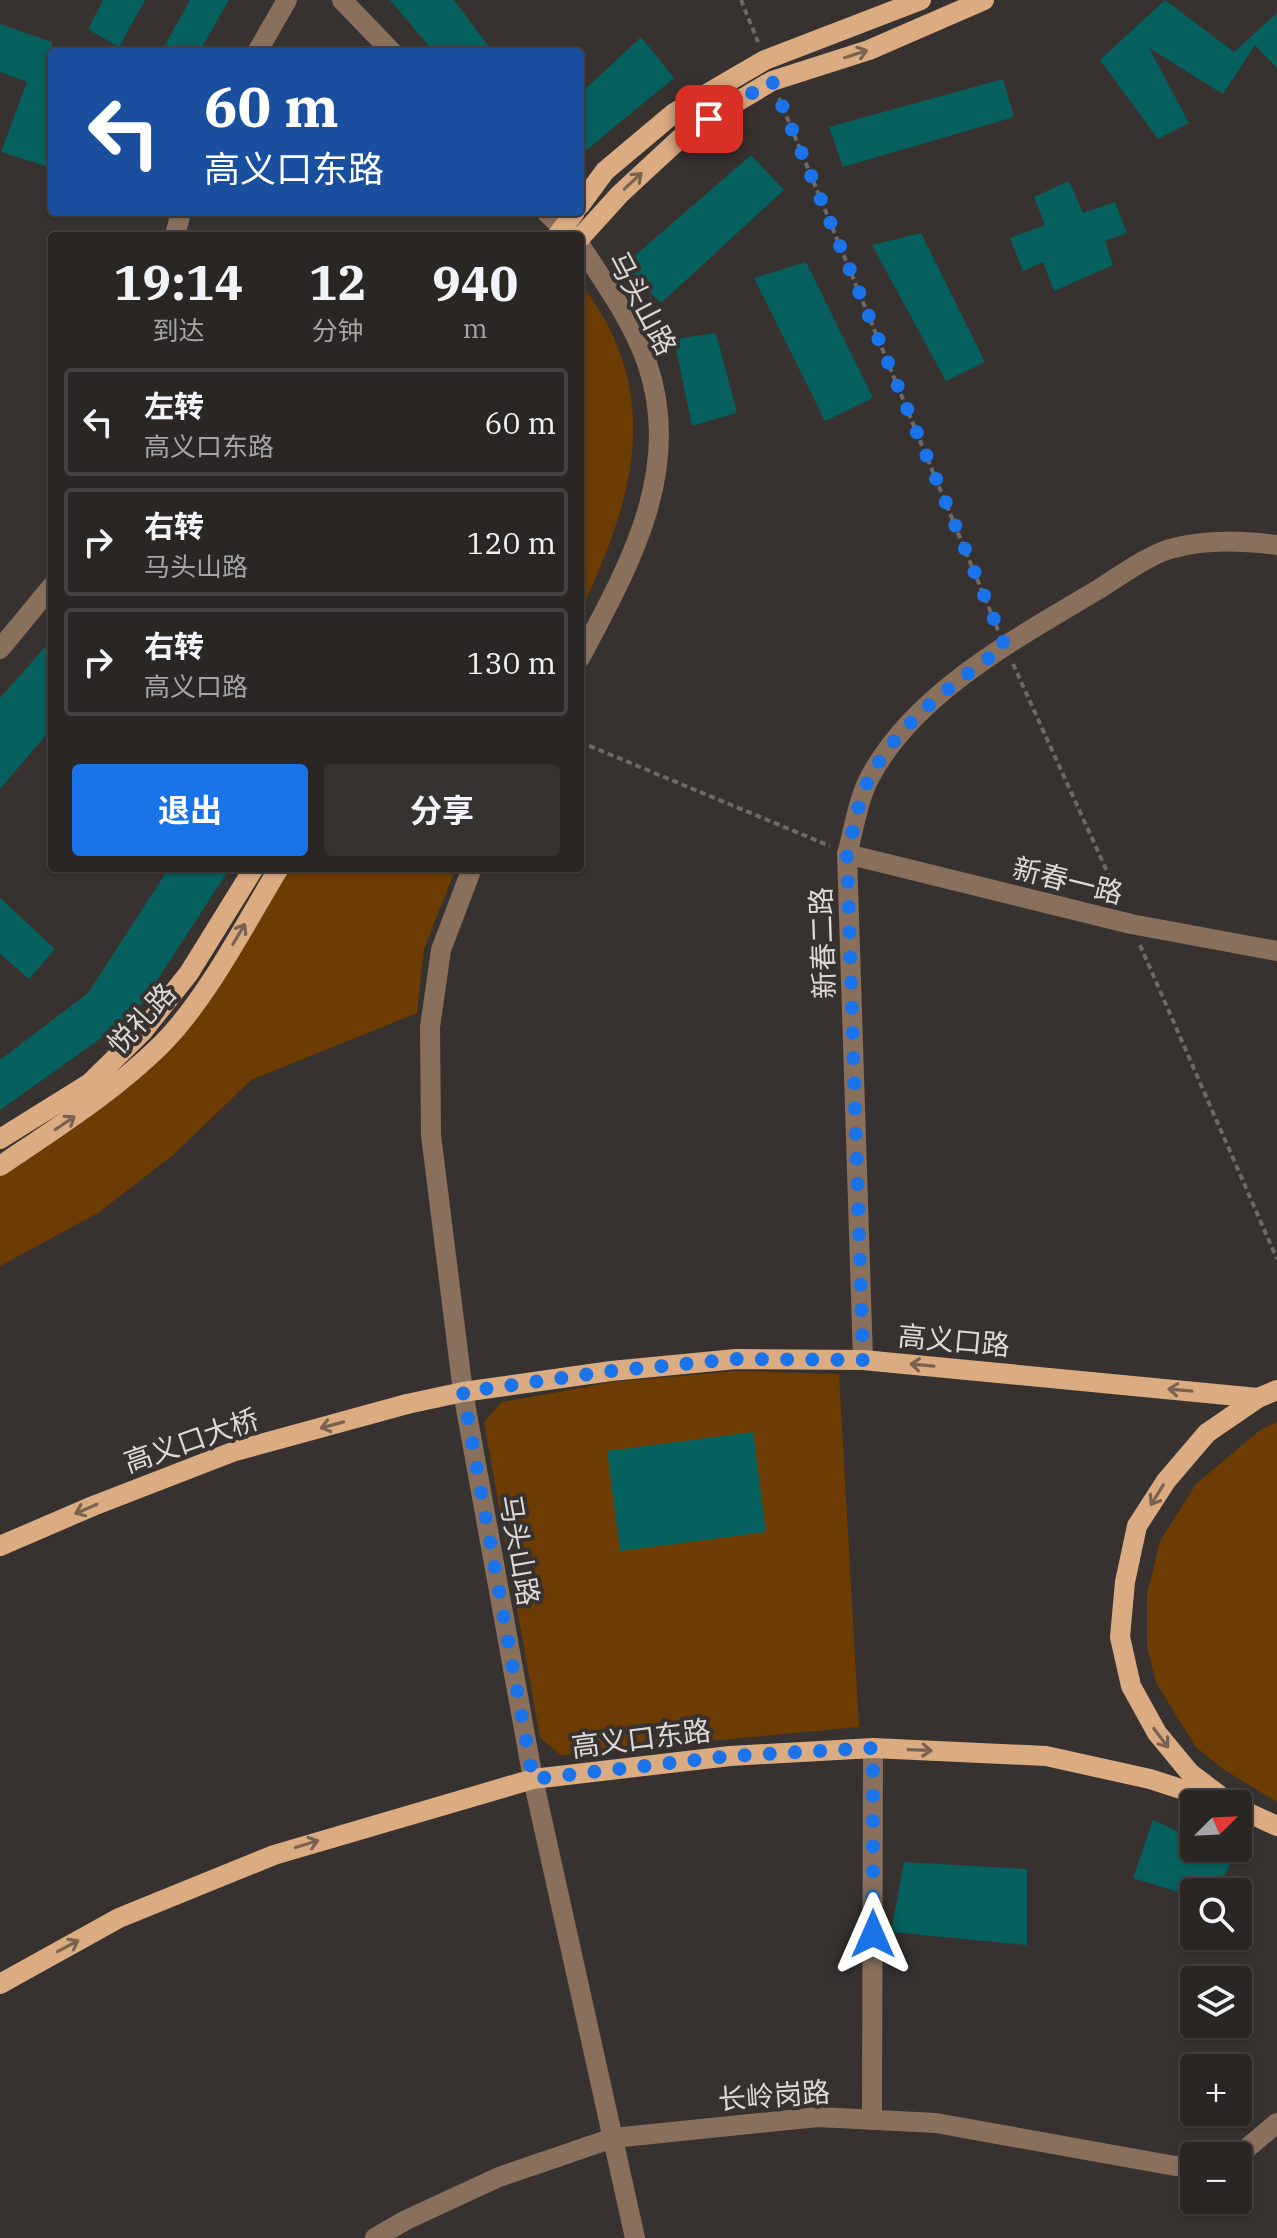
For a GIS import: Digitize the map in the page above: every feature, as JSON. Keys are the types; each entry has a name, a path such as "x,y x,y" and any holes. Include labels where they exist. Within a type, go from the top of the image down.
{"main road":[{"path":"584,200 605,171 674,113 765,60 921,0"},
{"path":"569,230 620,194 688,131 772,81 869,50 984,0"},
{"name":"悦礼路","path":"0,1139 90,1083 143,1031 189,973 252,872"},
{"name":"悦礼路","path":"0,1166 99,1100 162,1044 208,985 277,872"},
{"name":"高义口路","path":"407,1404 463,1392 611,1371 736,1359 863,1360 1268,1394"},
{"path":"1212,1790 1190,1773 1157,1733 1131,1686 1120,1637 1125,1582 1137,1526 1166,1481 1207,1433 1268,1394"},
{"name":"高义口大桥","path":"0,1546 235,1451 407,1404"},
{"name":"高义口东路","path":"0,1984 119,1918 274,1855 533,1779 730,1756 873,1748 1046,1756 1185,1790"},
{"path":"1252,1814 1277,1826"}],"street":[{"path":"259,48 287,0"},
{"path":"342,0 388,48"},
{"path":"551,216 569,230"},
{"name":"马头山路","path":"584,251 621,309 647,362 660,418 656,485 629,566 584,650"},
{"name":"新春二路","path":"863,1360 847,854 869,779 902,731 946,690 1005,646 1171,548 1233,540 1277,545"},
{"path":"0,649 48,591"},
{"name":"新春一路","path":"847,854 1131,924 1277,951"},
{"name":"马头山路","path":"470,872 441,950 430,1027 431,1135 463,1392 533,1779 635,2238"},
{"path":"872,2120 873,1748"},
{"name":"长岭岗路","path":"375,2238 406,2220 499,2177 613,2138 818,2117 936,2123 1180,2165"},
{"path":"1252,2144 1277,2123"}],"path":[{"path":"741,0 765,60"},
{"path":"772,81 1005,646 1131,924 1277,1259"},
{"path":"584,744 847,854"}],"shaded area":[{"path":"584,288 607,323 624,364 632,404 632,445 627,486 584,603"},
{"path":"288,872 454,872 424,949 417,1013 251,1080 173,1155 98,1213 0,1266 0,1175 214,990"},
{"path":"736,1371 839,1374 859,1727 561,1755 540,1738 484,1422 502,1402 613,1382"},
{"path":"1277,1422 1277,1802 1223,1769 1196,1747 1156,1683 1147,1646 1147,1594 1160,1541 1196,1484 1260,1430"}],"building":[{"path":"103,0 145,0 119,47 88,29"},
{"path":"190,0 229,0 201,48 163,48"},
{"path":"390,0 454,0 490,48 431,48"},
{"path":"1165,0 1234,52 1277,13 1277,68 1255,45 1223,94 1149,48 1189,123 1158,139 1100,60"},
{"path":"0,24 52,42 52,48 48,48 48,167 1,152 27,82 0,72"},
{"path":"641,37 674,78 584,152 584,90"},
{"path":"1003,79 1014,117 843,167 829,127"},
{"path":"751,155 784,190 661,303 623,266"},
{"path":"1069,181 1083,213 1115,202 1127,233 1105,241 1113,265 1054,291 1043,262 1023,271 1010,238 1045,225 1034,197"},
{"path":"921,233 985,362 946,381 872,245"},
{"path":"806,262 873,398 825,421 754,278"},
{"path":"716,333 737,413 692,426 674,339"},
{"path":"48,644 48,733 0,789 0,698"},
{"path":"166,872 227,872 135,1014 0,1110 0,1060 88,993"},
{"path":"0,898 55,949 29,979 0,954"},
{"path":"753,1432 766,1532 620,1551 607,1451"},
{"path":"1153,1820 1180,1833 1180,1862 1231,1862 1223,1878 1180,1878 1180,1893 1133,1878"},
{"path":"904,1862 1027,1869 1027,1945 891,1932"}],"route":[{"path":"709,119 772,81 1005,646 946,690 902,731 869,779 847,854 863,1360 736,1359 611,1371 463,1392 533,1779 730,1756 873,1748 873,1934"}]}
